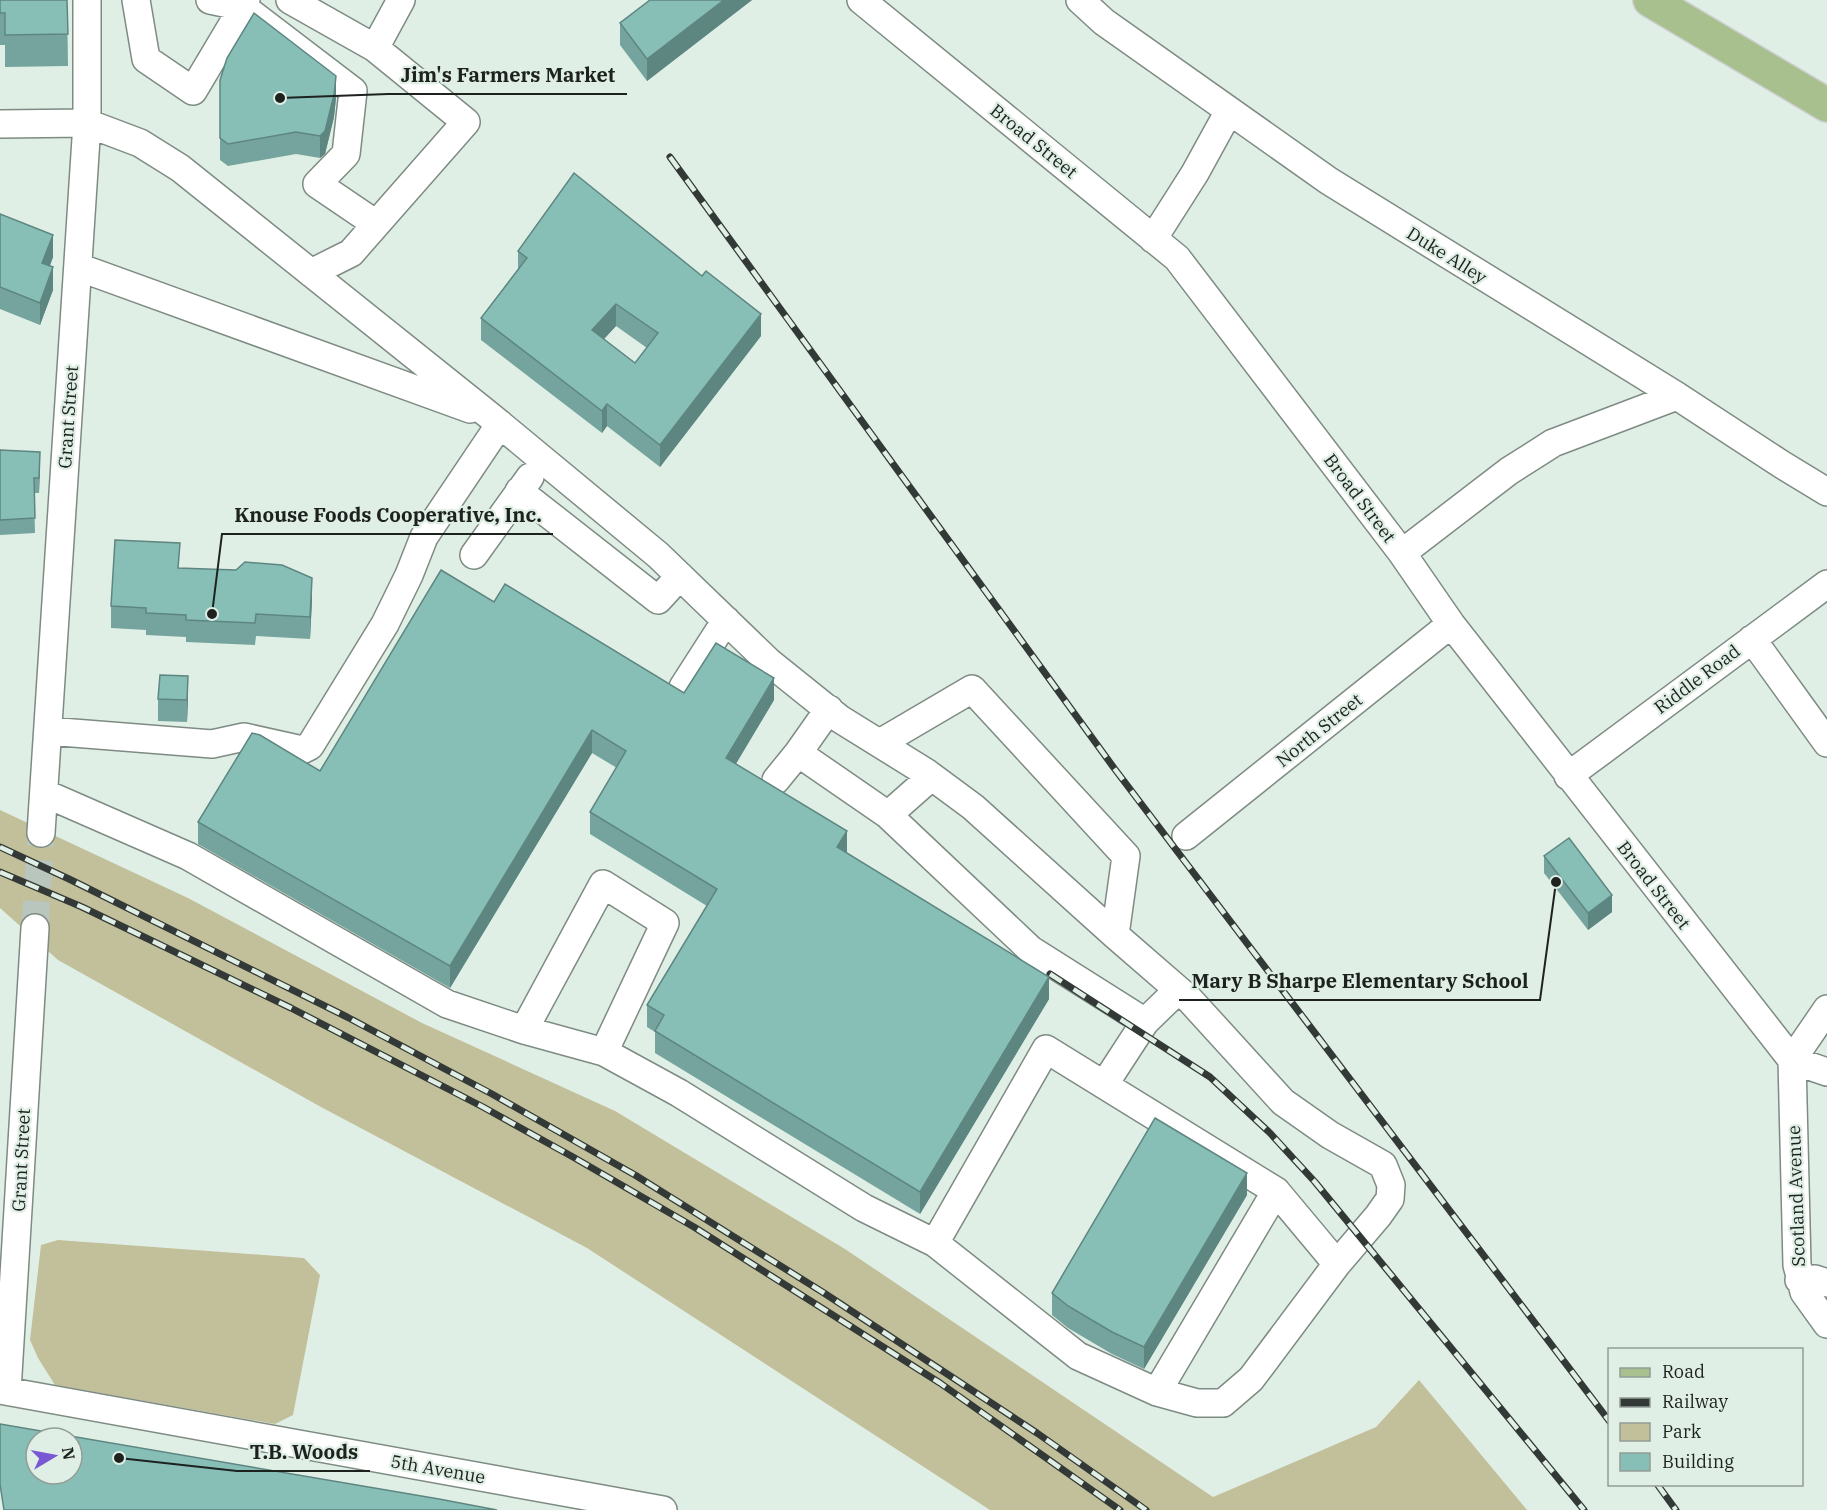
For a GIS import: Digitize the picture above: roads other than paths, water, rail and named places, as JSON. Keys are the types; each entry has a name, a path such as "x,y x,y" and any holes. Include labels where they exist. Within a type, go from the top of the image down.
{"main road":[{"path":"1660,3 1827,105"}],"street":[{"name":"Grant Street","path":"41,833 87,123 87,0"},
{"path":"136,0 146,59 193,91 244,3"},
{"path":"210,0 244,3 352,91 346,154 317,184 376,224"},
{"path":"290,0 375,48 466,122 351,253 311,273"},
{"path":"375,48 401,0"},
{"name":"Broad Street","path":"861,0 1177,258 1402,554 1451,624 1792,1060"},
{"name":"Duke Alley","path":"1080,0 1104,22 1329,182 1677,396 1827,492"},
{"path":"1153,239 1195,173 1230,111"},
{"path":"0,124 87,123 140,143 180,168 495,420 658,555 769,663 829,709 974,807 1190,1000 1283,1102 1330,1135 1383,1165 1391,1185 1390,1199 1336,1264 1251,1379 1223,1403 1197,1403 1157,1392 1078,1356 935,1243 864,1208 679,1092 604,1052 524,1030 447,1004 188,856 44,794"},
{"path":"78,267 495,420"},
{"path":"1402,554 1509,471 1553,443 1677,396"},
{"path":"48,731 212,744 244,737 302,750 310,746 385,624 424,537 495,420"},
{"path":"474,555 543,459"},
{"path":"519,491 658,600 680,576"},
{"name":"Riddle Road","path":"1568,776 1827,584"},
{"path":"683,687 726,620"},
{"name":"North Street","path":"1186,836 1451,624"},
{"path":"1752,639 1827,743"},
{"path":"880,744 972,689 1126,856 1115,935"},
{"path":"776,780 829,709"},
{"path":"798,753 888,815 1031,950 1145,1022"},
{"path":"888,815 931,777"},
{"path":"524,1030 603,884 665,924 604,1052"},
{"name":"Grant Street","path":"3,1390 35,928"},
{"path":"1104,1085 1145,1022 1178,990"},
{"path":"1827,1009 1792,1060 1827,1072"},
{"path":"935,1243 1047,1049 1276,1191 1336,1264"},
{"name":"Scotland Avenue","path":"1792,1060 1797,1265 1799,1280 1804,1292 1827,1324"},
{"path":"1157,1392 1276,1191"},
{"path":"1799,1280 1815,1279 1827,1283"},
{"name":"5th Avenue","path":"3,1390 663,1510"}],"tunnel":[{"path":"35,928 41,833"}],"railway":[{"path":"670,157 1114,768 1608,1419"},
{"path":"0,847 347,1017 492,1094 635,1175 824,1293 1037,1433 1146,1510"},
{"path":"0,872 82,907 291,1008 483,1107 573,1157 694,1227 940,1383 1120,1510"},
{"path":"1050,974 1210,1077 1270,1133 1315,1182 1584,1510"},
{"path":"1658,1486 1676,1510"}],"place":[{"name":"Jim's Farmers Market","path":"280,98"},
{"name":"Knouse Foods Cooperative, Inc.","path":"212,614"},
{"name":"Mary B Sharpe Elementary School","path":"1556,882"},
{"name":"T.B. Woods","path":"119,1458"}]}
